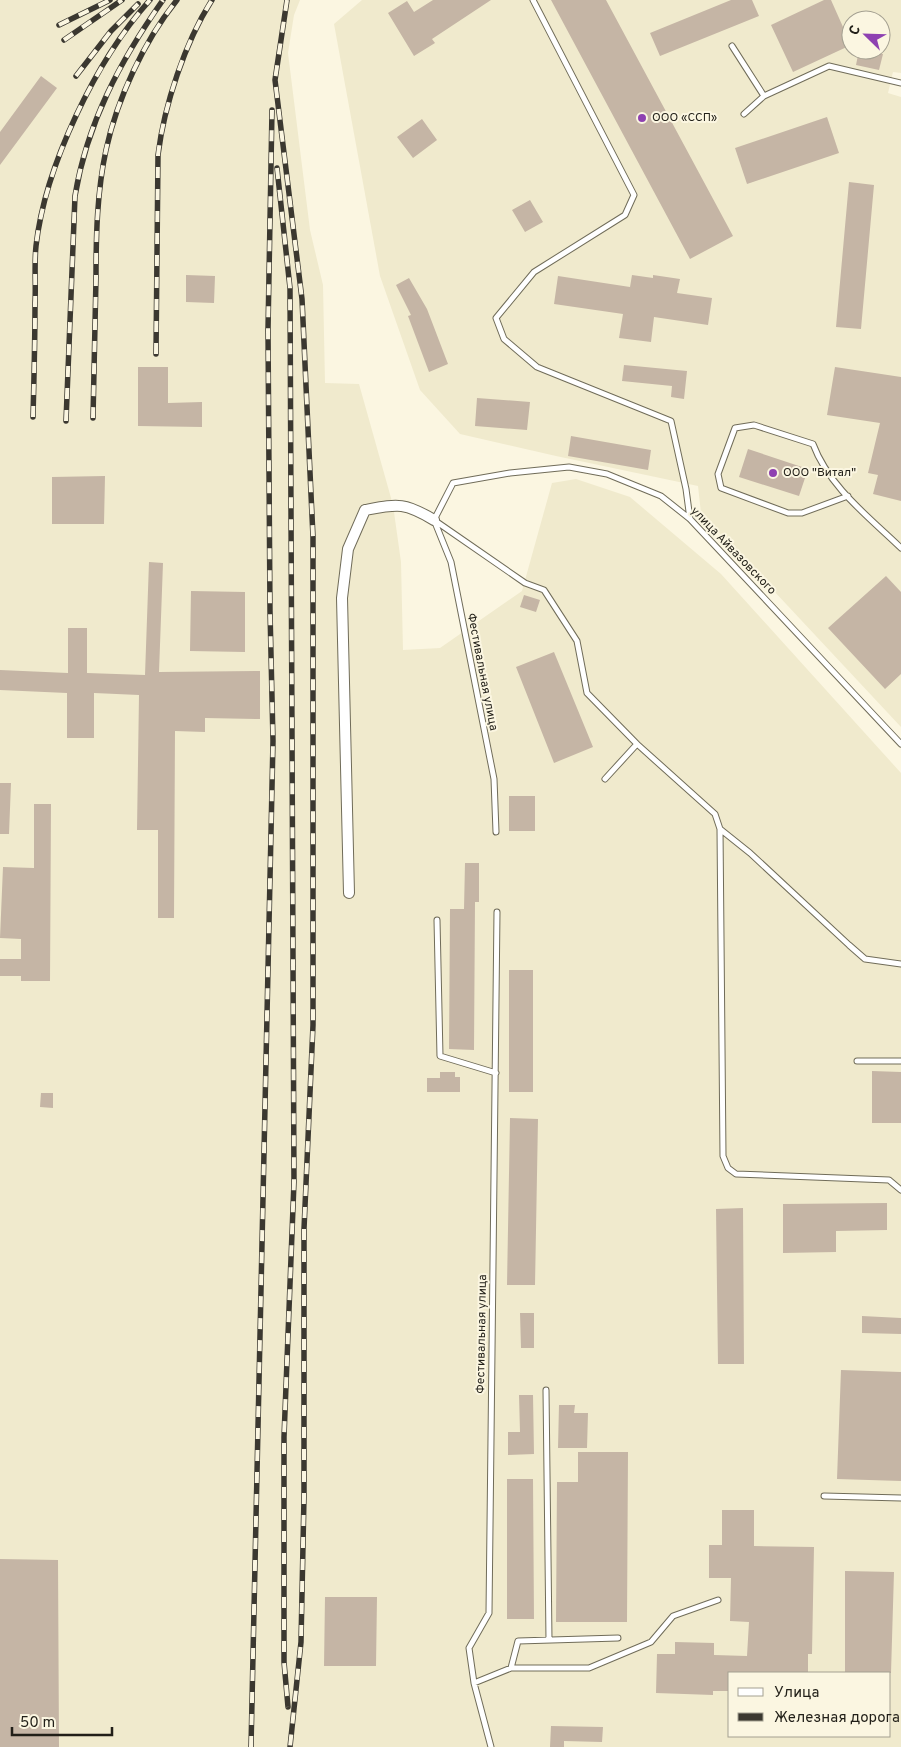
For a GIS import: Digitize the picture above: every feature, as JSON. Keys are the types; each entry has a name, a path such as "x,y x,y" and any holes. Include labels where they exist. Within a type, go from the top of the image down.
{"street":[{"path":"349,893 342,598 348,549 364,510 393,505 412,507 434,520"}],"lane":[{"path":"533,0 634,195 624,215 534,272 496,318 504,339 537,367 671,421 686,489 690,519"},
{"path":"732,46 764,96"},
{"path":"744,114 764,96 829,66 901,83"},
{"path":"848,496 802,513 788,513 721,488 718,474 735,428 754,425 813,444 820,464 848,496 901,548"},
{"name":"улица Айвазовского","path":"434,520 453,483 510,473 569,467 607,474 661,496 690,519 901,744"},
{"path":"434,520 525,583 544,590 576,641 587,693 637,744 715,814 720,829 723,1156 728,1168 736,1174 889,1180 901,1190"},
{"name":"Фестивальная улица","path":"434,520 451,562 494,779 496,832"},
{"path":"605,779 637,744"},
{"path":"720,829 750,853 865,958 901,964"},
{"name":"Фестивальная улица","path":"492,1747 474,1683 469,1648 490,1613 497,912"},
{"path":"437,920 440,1056 496,1073"},
{"path":"857,1061 901,1061"},
{"path":"546,1390 548,1640"},
{"path":"824,1496 901,1498"},
{"path":"474,1683 511,1668 589,1668 651,1642 674,1616 718,1600"},
{"path":"511,1668 518,1641 618,1638"}],"shaded area":[{"path":"0,0 300,0 294,15 288,53 310,230 323,285 325,383 359,384 393,505 401,562 403,650 440,648 522,591 552,483 576,479 630,497 721,574 901,773 901,1747 0,1747"},
{"path":"362,0 901,0 901,73 893,72 888,93 901,97 901,727 701,513 698,486 460,434 420,390 380,276 334,24"}],"building":[{"path":"433,0 491,0 432,39 435,43 414,56 388,13 407,1 414,12"},
{"name":"ООО «ССП»","path":"551,0 606,0 733,236 690,259"},
{"path":"731,0 752,0 759,16 660,56 650,33"},
{"path":"824,0 831,0 841,22 841,50 793,72 771,25"},
{"path":"857,60 882,60 879,70 856,65"},
{"path":"41,76 57,88 0,165 0,132"},
{"path":"827,117 839,153 747,184 735,148"},
{"path":"422,119 437,140 413,158 397,137"},
{"path":"849,182 874,185 861,329 836,327"},
{"path":"530,200 543,222 525,232 512,210"},
{"path":"186,275 215,276 214,303 186,302"},
{"path":"632,275 653,278 653,275 680,279 677,293 712,298 708,325 654,317 651,342 619,338 623,314 554,304 558,276 630,287"},
{"path":"409,278 427,309 448,364 429,372 408,316 411,315 396,285"},
{"path":"624,365 687,371 684,399 671,397 672,386 622,381"},
{"path":"138,367 168,367 168,403 202,402 202,427 138,426"},
{"path":"835,367 901,377 901,501 873,494 878,475 868,473 880,423 827,415"},
{"path":"477,398 530,402 527,430 475,426"},
{"path":"571,436 651,450 648,470 568,456"},
{"name":"ООО \"Витал\"","path":"748,449 808,469 799,496 739,477"},
{"path":"105,476 104,524 52,524 52,477"},
{"path":"149,562 163,563 159,672 260,671 260,719 205,718 205,732 175,731 174,918 158,918 158,830 137,830 139,695 94,693 94,738 67,738 67,693 0,690 0,670 68,673 68,628 87,628 87,673 145,675"},
{"path":"886,576 901,592 901,674 885,689 828,628"},
{"path":"191,591 245,592 245,652 190,651"},
{"path":"524,595 540,600 536,612 520,607"},
{"path":"554,652 593,747 554,763 516,667"},
{"path":"0,783 11,783 9,834 0,834"},
{"path":"509,796 535,796 535,831 509,831"},
{"path":"34,804 51,804 50,981 21,981 21,976 0,976 0,959 21,959 21,939 0,938 3,867 34,868"},
{"path":"465,863 479,863 479,902 475,902 474,1050 449,1049 450,909 464,909"},
{"path":"509,970 533,970 533,1092 509,1092"},
{"path":"872,1071 901,1072 901,1123 872,1123"},
{"path":"440,1072 455,1072 455,1077 460,1077 460,1092 427,1092 427,1078 440,1078"},
{"path":"41,1093 53,1093 53,1108 40,1107"},
{"path":"510,1118 538,1119 535,1285 507,1285"},
{"path":"887,1203 887,1230 836,1231 836,1252 783,1253 783,1204"},
{"path":"743,1208 744,1364 718,1364 716,1209"},
{"path":"520,1313 534,1313 534,1348 521,1348"},
{"path":"862,1316 901,1318 901,1334 862,1333"},
{"path":"841,1370 901,1372 901,1481 837,1479"},
{"path":"519,1395 533,1395 534,1454 508,1455 508,1432 520,1432"},
{"path":"559,1405 575,1405 574,1413 588,1413 587,1448 558,1448"},
{"path":"578,1452 628,1452 627,1622 556,1622 557,1482 578,1482"},
{"path":"507,1479 533,1479 534,1619 507,1619"},
{"path":"722,1510 754,1510 754,1546 814,1547 812,1654 808,1654 808,1672 728,1672 728,1691 713,1691 713,1695 656,1693 657,1654 675,1654 675,1642 714,1643 714,1655 747,1656 749,1622 730,1621 731,1578 709,1578 709,1545 722,1545"},
{"path":"0,1559 58,1560 59,1747 0,1747"},
{"path":"845,1571 894,1572 891,1673 845,1672"},
{"path":"325,1597 377,1597 376,1666 324,1666"},
{"path":"551,1726 603,1727 602,1742 564,1741 564,1747 550,1747"}],"railway":[{"path":"59,25 110,0"},
{"path":"64,40 122,0"},
{"path":"33,417 35,253 41,215 50,182 76,116 93,83 111,52 150,0"},
{"path":"66,421 75,196 80,169 107,94 133,46 163,0"},
{"path":"93,418 97,230 99,198 106,150 117,111 133,71 165,16 177,0"},
{"path":"156,354 158,155 161,136 177,75 193,35 212,0"},
{"path":"287,0 275,80 302,299 313,537 313,1025 304,1229 304,1497 301,1642 290,1747"},
{"path":"76,76 111,31 138,4"},
{"path":"251,1747 273,741 268,330 272,110"},
{"path":"277,168 290,288 294,1182 284,1437 284,1662 288,1707"}],"place":[{"name":"ООО «ССП»","path":"642,118"},
{"name":"ООО \"Витал\"","path":"773,473"}]}
